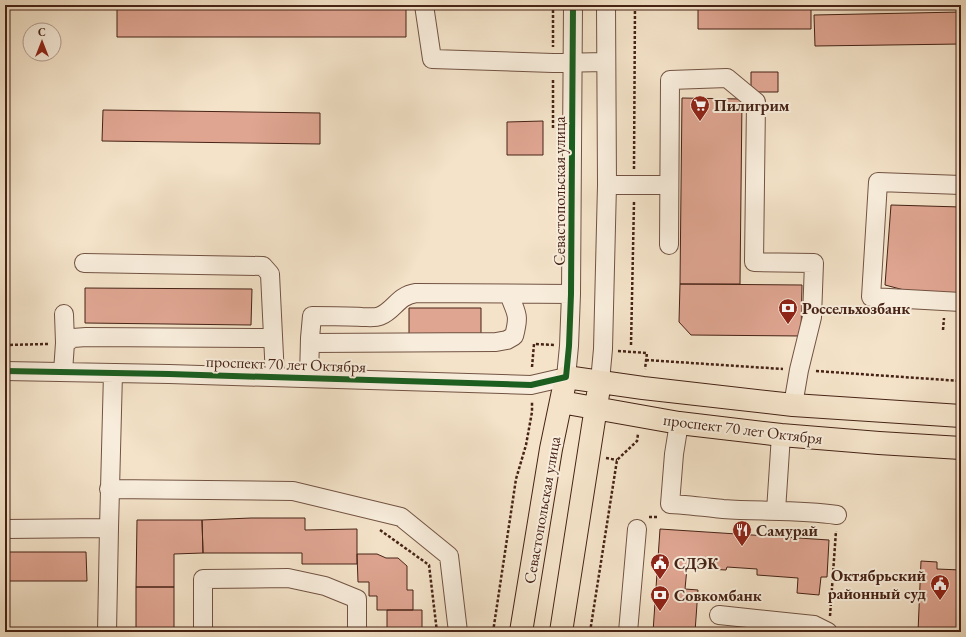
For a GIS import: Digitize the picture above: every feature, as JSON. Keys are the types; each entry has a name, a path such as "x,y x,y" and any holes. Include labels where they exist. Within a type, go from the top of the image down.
{"main road":[{"name":"проспект 70 лет Октября","path":"566,377 643,388 793,405 961,416"},
{"name":"Севастопольская улица","path":"521,632 551,449 566,377"},
{"path":"561,632 600,381"},
{"name":"проспект 70 лет Октября","path":"561,402 679,423 879,443 961,448"}],"street":[{"path":"424,5 432,59 573,63 606,62"},
{"name":"Севастопольская улица","path":"566,377 572,294 573,5"},
{"path":"600,381 603,349 608,184 606,5"},
{"path":"669,244 670,80 727,78 756,102 754,262 814,263 812,317 799,370 793,405"},
{"path":"961,186 878,182 882,237 871,297 961,302"},
{"path":"608,184 669,185"},
{"path":"84,263 263,266 270,274 275,377"},
{"path":"309,378 312,316 379,317 389,311 396,303 409,294 416,293 572,294"},
{"path":"310,342 496,342 507,340 514,336 518,319 516,308 509,294"},
{"path":"64,314 64,372"},
{"path":"65,343 73,338 86,336 274,338"},
{"name":"проспект 70 лет Октября","path":"5,371 531,385 566,377"},
{"path":"107,632 112,373"},
{"name":"проспект 70 лет Октября","path":"531,385 561,402"},
{"path":"679,423 674,454 670,504 723,509 776,511 836,523"},
{"path":"776,511 781,434"},
{"path":"110,489 293,491 401,517 449,556 458,632"},
{"path":"628,632 643,526"},
{"path":"5,529 108,528"},
{"path":"203,632 203,579 281,578 288,578 325,586 357,599 357,632"},
{"path":"719,615 814,625 829,624"}],"path":[{"path":"493,632 516,479 526,445 532,412 531,385 534,344 569,346"},
{"path":"590,632 617,460 637,441 639,415"},
{"path":"643,526 649,516 665,517"},
{"path":"829,624 836,523"},
{"path":"375,526 429,565 437,632"}],"building":[{"path":"117,5 406,5 406,37 117,37"},
{"path":"698,5 811,5 811,29 698,29"},
{"path":"961,12 961,44 815,46 814,15"},
{"path":"751,72 778,72 778,92 751,92"},
{"path":"682,98 742,99 740,284 680,284"},
{"path":"103,110 320,113 320,144 102,141"},
{"path":"543,121 543,155 507,155 507,122"},
{"path":"891,205 961,207 961,296 927,296 885,285"},
{"path":"680,284 802,285 801,336 691,335 679,322"},
{"path":"85,288 252,289 251,325 85,323"},
{"path":"409,308 481,308 481,337 409,336"},
{"path":"305,518 305,530 357,529 357,564 302,564 302,553 203,553 202,520"},
{"path":"137,520 202,520 203,553 174,554 174,587 136,587"},
{"path":"660,529 829,540 827,577 821,577 819,595 797,593 798,578 757,575 757,569 727,567 726,570 687,568 685,589 698,590 695,632 653,632"},
{"path":"5,552 86,552 87,581 5,581"},
{"path":"357,554 377,554 386,558 398,558 407,566 407,590 413,590 413,610 377,610 377,596 369,596 369,582 358,582"},
{"name":"Октябрьский районный суд","path":"921,561 937,562 937,569 961,570 961,632 918,632"},
{"path":"136,587 174,587 174,632 136,632"},
{"path":"387,610 422,610 422,632 387,632"}],"cycle path":[{"path":"5,371 169,374 531,385 566,377 571,294 573,5"}],"place":[{"name":"Пилигрим","path":"700,122"},
{"name":"Россельхозбанк","path":"788,325"},
{"name":"Самурай","path":"742,547"},
{"name":"СДЭК","path":"660,580"},
{"name":"Октябрьский районный суд","path":"940,601"},
{"name":"Совкомбанк","path":"660,612"}]}
